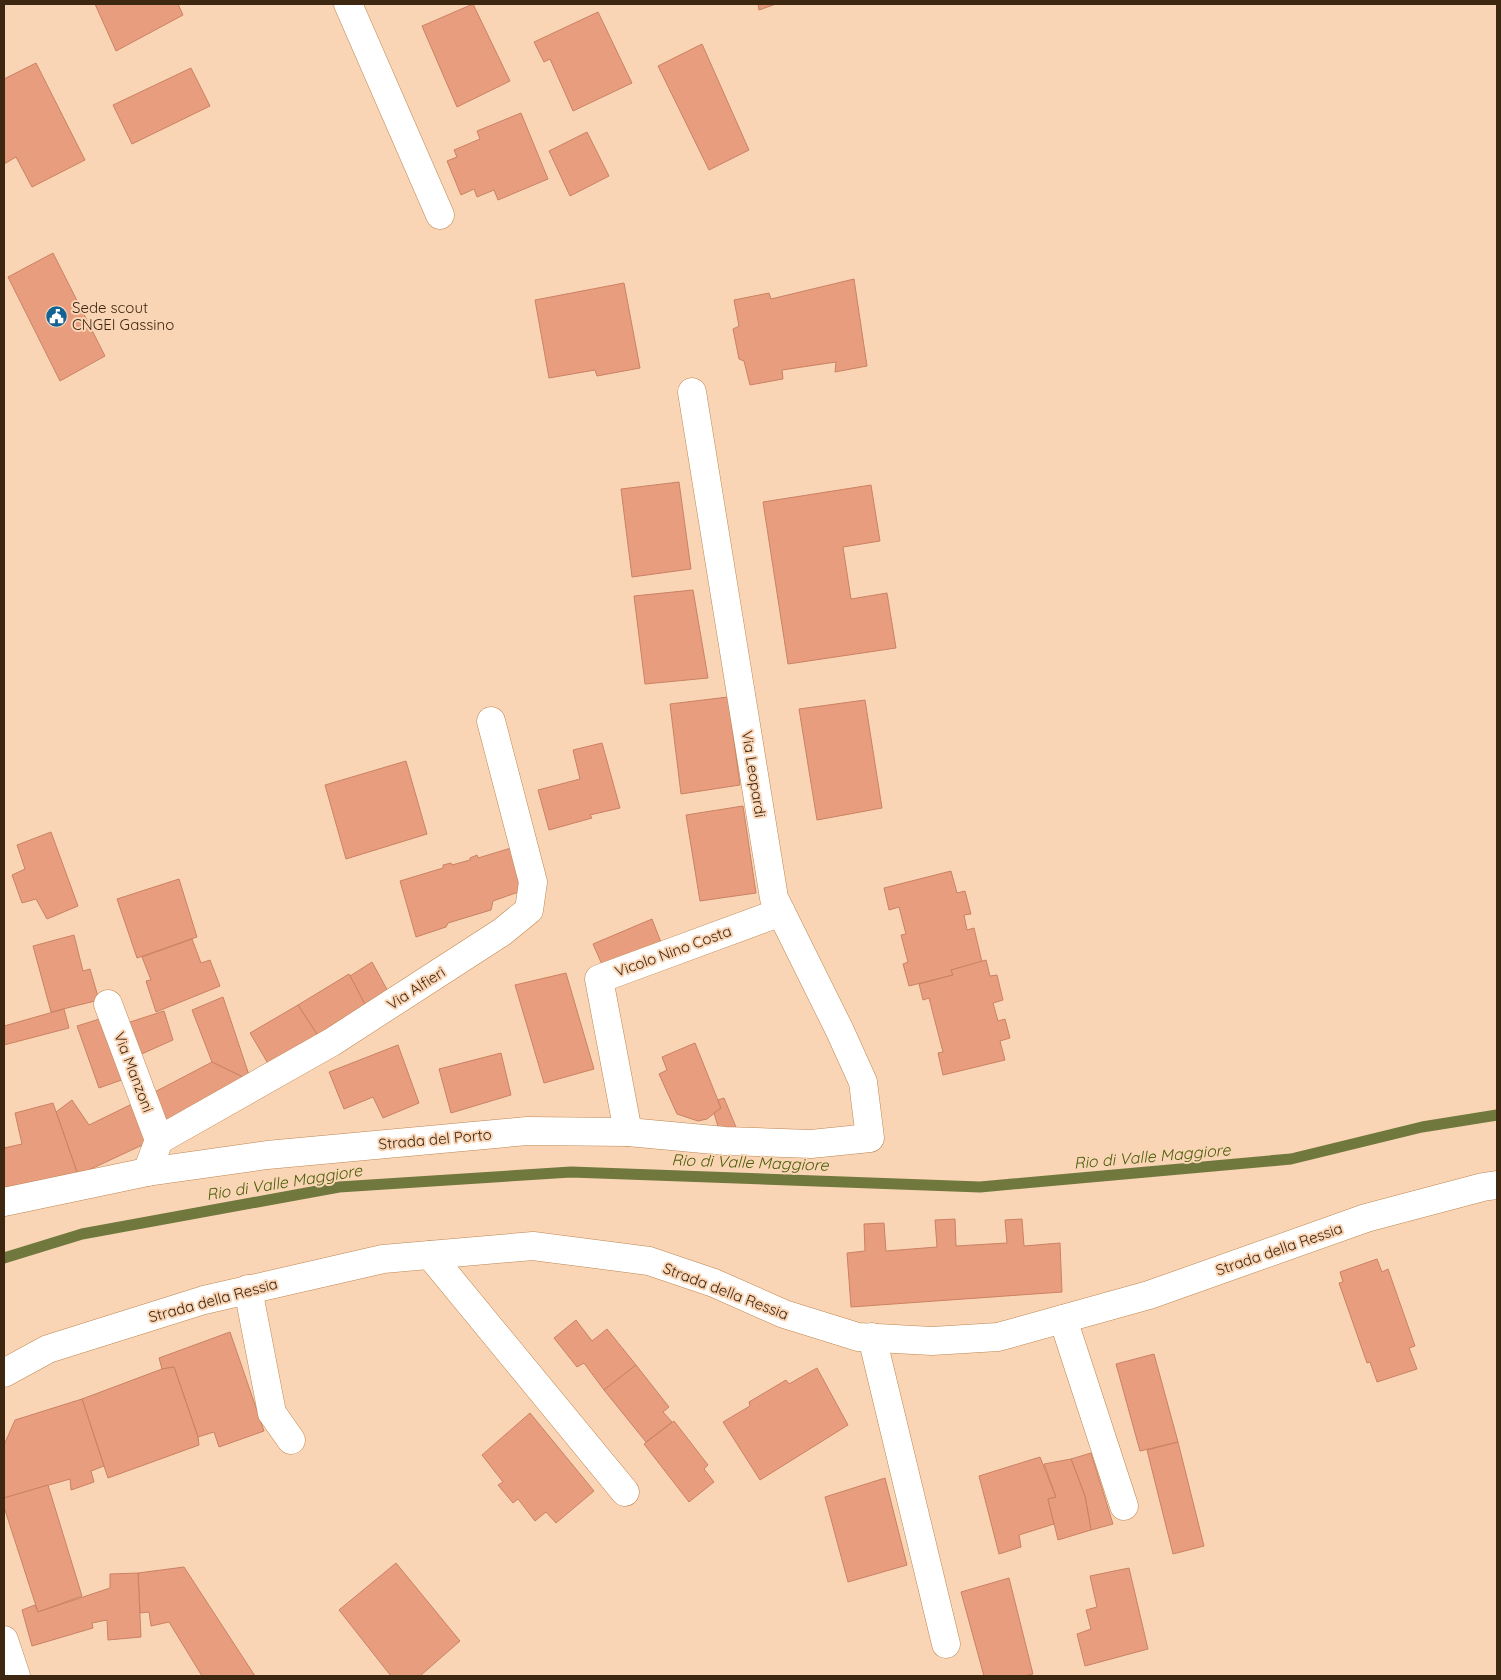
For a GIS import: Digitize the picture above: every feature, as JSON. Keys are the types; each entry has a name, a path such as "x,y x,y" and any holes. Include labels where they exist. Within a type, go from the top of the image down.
{"street":[{"path":"348,4 440,215"},
{"name":"Via Leopardi","path":"692,392 774,898 840,1031 862,1082 870,1138"},
{"name":"Via Alfieri","path":"159,1140 332,1042 502,932 529,910 532,882 491,721"},
{"name":"Vicolo Nino Costa","path":"628,1132 598,979 781,912"},
{"name":"Via Manzoni","path":"108,1004 159,1140"},
{"name":"Strada del Porto","path":"4,1202 147,1172 267,1155 527,1131 628,1132 725,1141 811,1144 870,1138"},
{"path":"147,1172 159,1140"},
{"name":"Strada della Ressia","path":"4,1373 48,1349 204,1300 383,1259 533,1246 649,1261 714,1283 784,1314 858,1337 932,1341 998,1337 1149,1295 1366,1218 1482,1187 1497,1185"},
{"path":"430,1255 625,1492"},
{"path":"248,1290 272,1413 291,1440"},
{"path":"1063,1319 1124,1506"},
{"path":"872,1337 946,1644"},
{"path":"4,1640 11,1670"}],"building":[{"path":"95,4 178,4 183,15 116,51"},
{"path":"473,4 510,81 457,107 422,26"},
{"path":"758,4 776,4 759,10"},
{"path":"598,12 632,83 573,111 550,59 544,62 534,42"},
{"path":"702,44 749,150 709,170 658,66"},
{"path":"36,63 85,160 32,187 16,157 4,164 4,79"},
{"path":"191,68 210,106 132,144 113,105"},
{"path":"521,113 548,179 498,200 494,190 477,197 474,189 461,195 447,161 457,157 454,150 480,139 477,131"},
{"path":"587,132 609,176 570,196 549,151"},
{"name":"Sede scout CNGEI Gassino","path":"53,253 105,356 60,381 8,277"},
{"path":"854,279 867,366 835,372 836,362 782,370 783,379 750,385 744,361 739,359 733,329 739,326 734,300 769,293 771,299"},
{"path":"624,283 640,368 597,376 595,370 549,378 535,300"},
{"path":"679,482 691,569 632,577 621,489"},
{"path":"871,485 880,541 843,547 851,599 887,593 896,648 788,664 763,502"},
{"path":"693,590 708,678 645,684 634,596"},
{"path":"728,697 740,785 681,794 670,704"},
{"path":"865,700 882,808 817,820 799,709"},
{"path":"602,743 620,808 590,815 592,818 549,830 538,790 580,779 573,750"},
{"path":"406,761 427,834 346,859 325,785"},
{"path":"743,806 756,893 700,901 686,815"},
{"path":"51,832 78,906 47,919 36,899 22,903 12,875 25,869 17,845"},
{"path":"511,848 524,890 493,901 491,910 448,923 446,927 416,937 400,881 443,868 443,865 451,863 452,865 470,860 470,858 477,855 478,858"},
{"path":"951,871 957,893 965,891 971,914 964,915 967,930 974,928 982,962 951,970 953,975 909,986 903,964 908,962 901,935 906,934 899,907 889,910 884,888"},
{"path":"179,879 197,937 137,958 117,899"},
{"path":"652,919 662,945 604,969 593,944"},
{"path":"74,935 83,971 90,969 99,1000 51,1012 33,946"},
{"path":"192,939 201,963 210,960 220,986 156,1012 146,981 151,980 142,957"},
{"path":"986,960 990,976 997,975 1003,1000 993,1003 998,1021 1005,1019 1010,1038 1000,1041 1005,1060 943,1075 938,1053 943,1052 929,998 923,1000 919,984 953,975 951,970"},
{"path":"372,962 390,995 368,1010 350,976"},
{"path":"566,973 594,1069 544,1083 515,985"},
{"path":"349,974 369,1012 322,1042 298,1005"},
{"path":"223,997 251,1081 212,1062 192,1010"},
{"path":"298,1005 322,1042 273,1072 250,1033"},
{"path":"64,1009 69,1028 4,1045 4,1026"},
{"path":"164,1011 173,1040 137,1056 124,1024"},
{"path":"109,1016 130,1077 99,1088 77,1026"},
{"path":"695,1043 721,1108 707,1119 698,1121 677,1114 659,1074 667,1070 662,1057"},
{"path":"398,1045 419,1103 383,1118 373,1097 344,1109 329,1072"},
{"path":"501,1053 511,1095 451,1113 439,1069"},
{"path":"212,1062 251,1081 168,1128 149,1095"},
{"path":"724,1098 738,1132 719,1130 714,1113 721,1108 718,1100"},
{"path":"72,1100 89,1125 134,1103 151,1141 78,1175 56,1112"},
{"path":"53,1103 78,1175 4,1193 4,1148 22,1144 15,1113"},
{"path":"955,1219 956,1246 1007,1243 1005,1220 1022,1219 1024,1246 1060,1243 1062,1292 851,1307 847,1253 865,1251 864,1224 884,1223 886,1251 937,1247 935,1220"},
{"path":"1377,1259 1382,1272 1388,1269 1415,1346 1409,1348 1417,1369 1377,1382 1370,1362 1367,1363 1339,1283 1343,1282 1340,1272"},
{"path":"576,1320 592,1341 607,1329 636,1365 604,1390 584,1363 577,1367 554,1338"},
{"path":"230,1332 264,1431 219,1447 214,1432 198,1437 174,1367 162,1369 159,1358"},
{"path":"1154,1354 1178,1442 1140,1451 1116,1364"},
{"path":"636,1365 669,1407 663,1412 672,1422 646,1442 604,1390"},
{"path":"174,1367 199,1445 108,1478 82,1399 162,1369"},
{"path":"817,1368 848,1425 760,1480 723,1422 750,1406 749,1402 786,1380 789,1384"},
{"path":"82,1399 104,1466 91,1471 94,1482 71,1490 70,1479 4,1498 4,1445 15,1420"},
{"path":"530,1413 594,1491 556,1523 546,1512 535,1521 518,1499 513,1503 498,1485 503,1482 482,1455"},
{"path":"674,1421 708,1465 704,1469 714,1482 689,1502 644,1444"},
{"path":"1178,1442 1204,1546 1173,1554 1147,1450"},
{"path":"1091,1453 1113,1524 1091,1530 1085,1496 1071,1459"},
{"path":"1040,1457 1056,1497 1048,1499 1054,1524 1019,1535 1021,1547 999,1554 979,1476"},
{"path":"1071,1459 1085,1496 1091,1530 1058,1540 1048,1499 1056,1497 1044,1464"},
{"path":"885,1478 907,1565 848,1582 825,1497"},
{"path":"48,1485 82,1596 38,1612 4,1507 4,1498"},
{"path":"396,1563 460,1641 420,1676 391,1676 339,1610"},
{"path":"184,1567 255,1676 202,1676 169,1622 151,1626 149,1612 140,1613 138,1573"},
{"path":"1129,1568 1148,1649 1085,1666 1077,1634 1091,1629 1086,1610 1097,1607 1090,1576"},
{"path":"138,1573 141,1637 108,1640 107,1620 92,1623 93,1628 32,1646 22,1610 35,1605 38,1612 110,1588 110,1574"},
{"path":"1009,1578 1033,1674 1024,1676 984,1676 961,1592"}],"waterway":[{"name":"Rio di Valle Maggiore","path":"4,1258 82,1234 339,1187 571,1172 980,1187 1291,1159 1422,1127 1497,1115"}],"place":[{"name":"Sede scout CNGEI Gassino","path":"56,316"}]}
